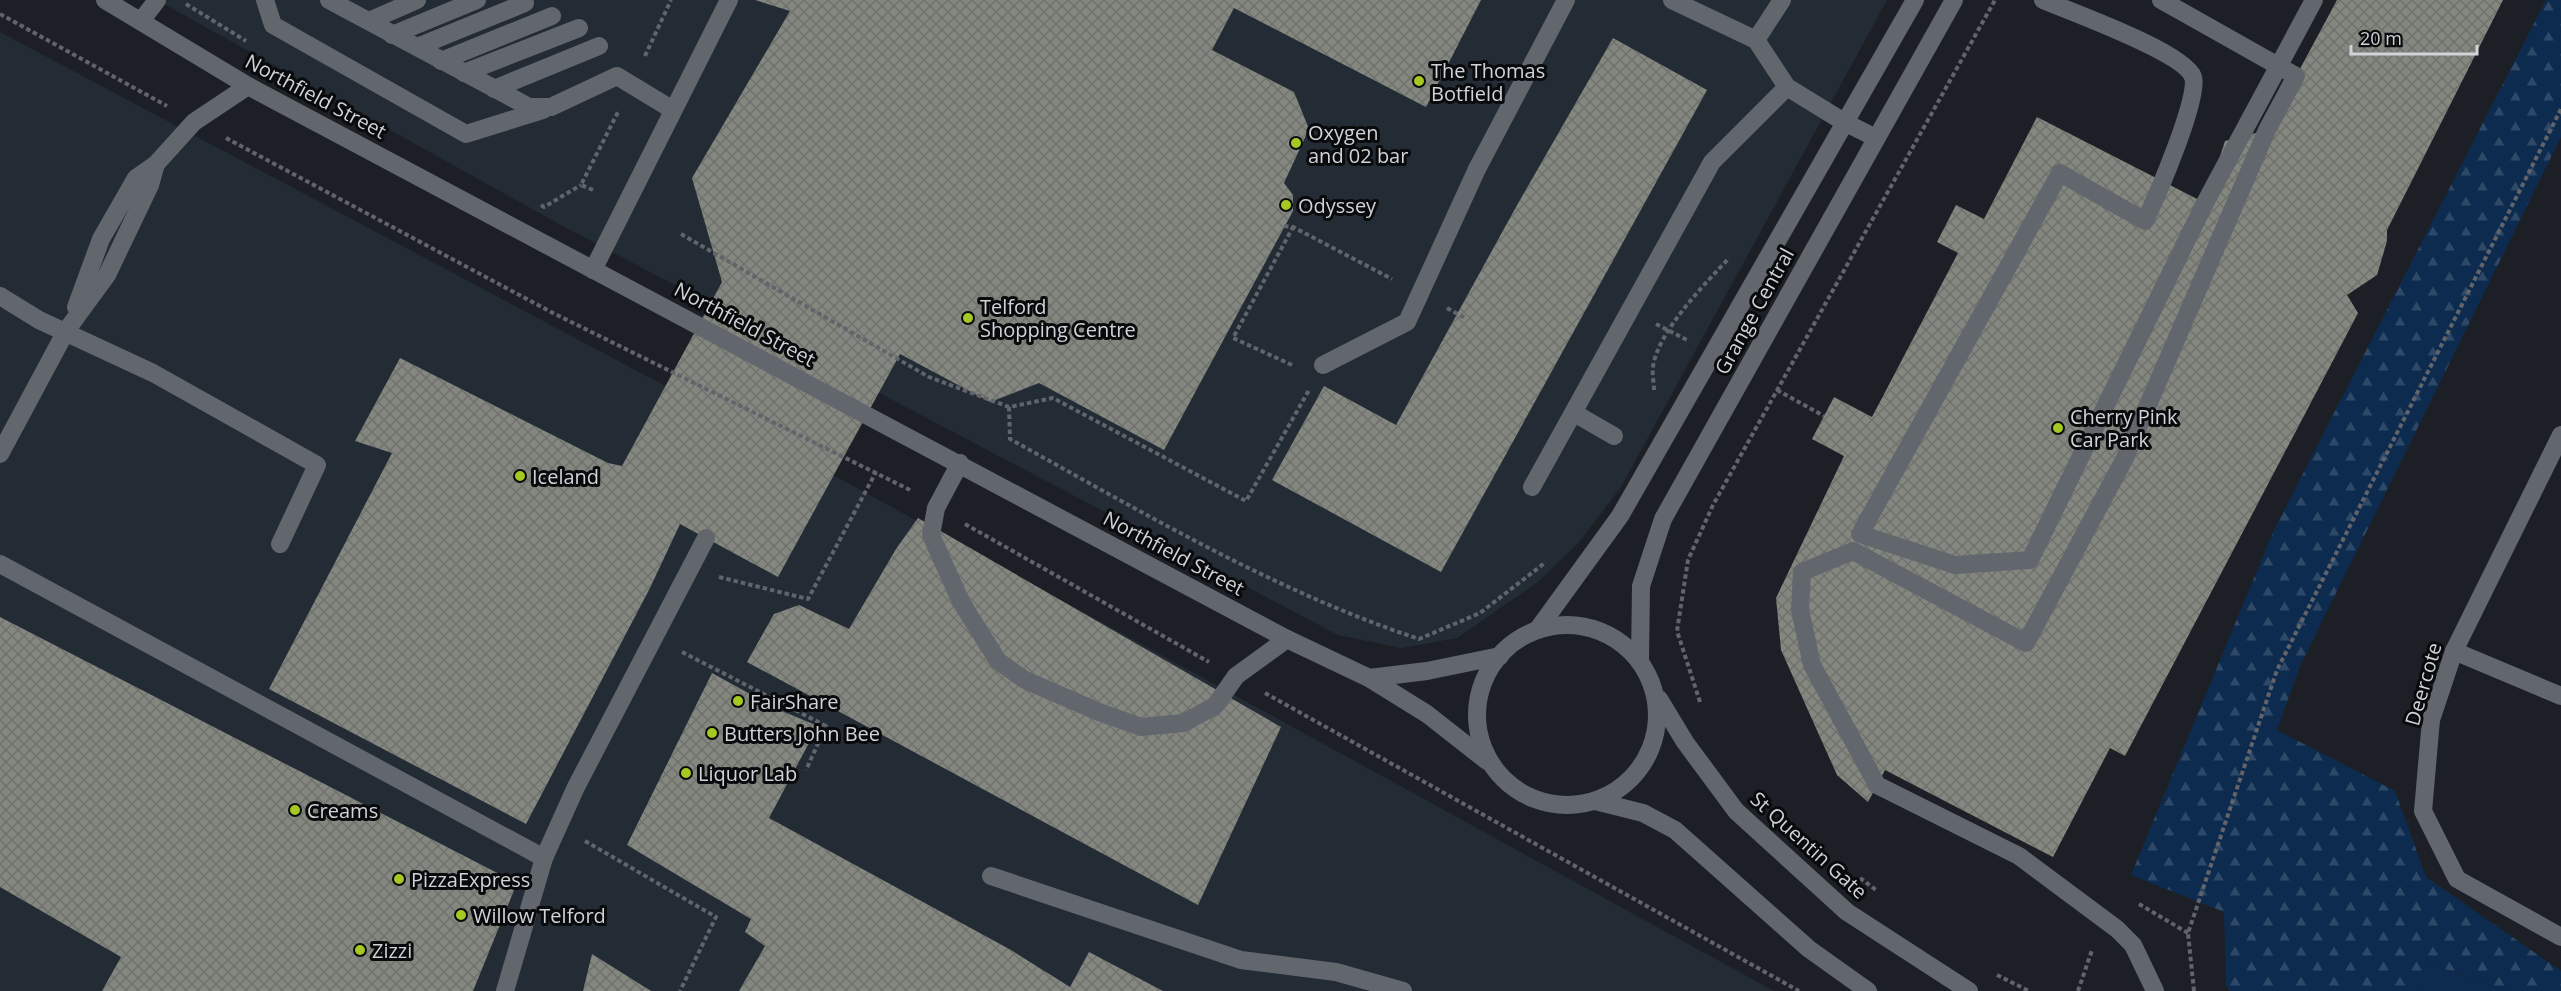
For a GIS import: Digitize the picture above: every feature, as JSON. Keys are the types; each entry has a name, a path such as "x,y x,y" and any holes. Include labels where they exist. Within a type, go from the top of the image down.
{"street":[{"name":"Northfield Street","path":"105,0 248,86 1287,639 1369,678 1427,714 1487,761"},
{"path":"141,21 157,0"},
{"path":"265,0 273,25 466,134 551,107 616,76 673,110"},
{"path":"369,21 417,0"},
{"path":"392,34 477,0"},
{"path":"593,270 729,0"},
{"path":"1320,370 1407,322 1477,169 1566,0"},
{"path":"1672,0 1756,40 1787,87 1844,122 1876,138"},
{"path":"1756,40 1782,0"},
{"name":"Grange Central","path":"1538,629 1620,516 1915,0"},
{"name":"Grange Central","path":"1640,660 1641,586 1664,519 1954,0"},
{"path":"2043,0 2140,40 2182,63 2193,77 2193,94 2163,182 2145,221 2060,173 1860,534 1955,565 2030,560 2205,203 2314,0"},
{"path":"2155,991 2133,945 2117,929 2019,856 1877,785 1812,665 1800,610 1802,572 1853,551 2026,643 2125,458 2267,130 2296,76 2161,0"},
{"path":"340,2 392,34 529,107 551,107"},
{"path":"417,47 525,3"},
{"path":"441,61 552,16"},
{"path":"464,73 579,28"},
{"path":"494,89 599,46"},
{"path":"0,454 66,331 101,239 136,178 156,164 194,122 248,86"},
{"path":"1532,487 1712,162 1787,87"},
{"path":"0,296 39,320 153,373 317,465 280,544"},
{"path":"1574,413 1614,436"},
{"name":"Deercote","path":"2561,435 2454,651 2431,720 2423,811 2457,879 2561,937"},
{"path":"960,463 936,508 931,535 961,602 998,661 1025,680 1099,712 1141,727 1183,723 1215,706 1236,676 1287,639"},
{"path":"505,991 544,858 558,826 576,787 706,538"},
{"path":"0,564 544,858"},
{"path":"1569,624 1592,627 1619,640 1640,660 1656,695 1658,716 1655,739 1646,760 1624,784 1595,801 1565,806 1535,800 1509,784 1487,761 1477,724 1477,704 1482,684 1500,656 1521,637 1538,629 1569,624"},
{"path":"2454,651 2561,696"},
{"path":"1369,678 1427,671 1500,656"},
{"name":"St Quentin Gate","path":"1656,695 1685,742 1736,811 1847,912 1969,991"},
{"path":"1595,801 1643,813 1676,830 1809,950 1868,991"},
{"path":"991,876 1241,960 1336,972 1403,991"}],"path":[{"path":"0,14 194,122 262,155 553,313 906,487 936,508 1799,991"},
{"path":"2194,991 2188,933 2277,670 2561,109"},
{"path":"1284,226 1293,227 1394,280"},
{"path":"681,234 928,377 1009,407 1053,398 1246,501 1320,370 1233,338 1293,227"},
{"path":"1654,398 1653,367 1658,351 1689,301 1737,250"},
{"path":"1444,307 1465,318"},
{"path":"1009,407 1010,439 1214,552 1374,624 1419,639 1480,613 1548,560"},
{"path":"690,570 808,599 876,472"},
{"path":"654,638 826,726 806,770"},
{"path":"558,826 716,917 680,991"}],"shaded area":[{"path":"157,0 1887,0 1621,487 1580,541 1538,582 1457,638 1401,648 1338,635 559,224"},
{"path":"0,32 846,482 1774,991 0,991"}],"green space":[{"path":"2546,0 2561,0 2561,137 2300,666 2277,730 2395,791 2426,877 2561,971 2561,991 2508,991 2428,963 2418,991 2230,991 2226,985 2224,912 2131,875 2273,532"},
{"path":"2427,963 2508,991 2418,991"}],"building":[{"name":"Telford Shopping Centre","path":"755,0 1481,0 1426,107 1234,8 1212,50 1294,92 1309,129 1284,183 1293,195 1293,211 1164,450 1039,383 990,402 900,354 778,577 680,524 650,588 526,824 269,689 392,453 355,441 400,358 608,463 622,466 722,282 692,178 790,11"},
{"name":"Cherry Pink Car Park","path":"2337,0 2503,0 2387,230 2387,241 2377,275 2347,295 2358,313 2125,756 2110,748 2053,857 1885,770 1868,802 1837,775 1781,650 1776,598 1844,456 1812,439 1834,397 1872,417 1958,253 1937,242 1956,205 1984,219 2037,117 2205,203 2225,141 2267,130"},
{"path":"1613,38 1707,90 1441,572 1272,480 1324,386 1396,425 1516,207"},
{"path":"918,518 1281,727 1198,905 747,662 774,614 799,605 849,629 896,549"},
{"path":"0,617 517,883 473,991 102,991 121,957 0,887"},
{"path":"712,673 777,709 818,726 769,818 1011,950 1070,987 1089,952 1163,991 739,991 765,946 745,932 751,919 627,845"},
{"path":"592,954 651,991 583,991"}],"place":[{"name":"The Thomas Botfield","path":"1419,81"},
{"name":"Oxygen and 02 bar","path":"1296,143"},
{"name":"Odyssey","path":"1286,205"},
{"name":"Telford Shopping Centre","path":"968,318"},
{"name":"Cherry Pink Car Park","path":"2058,428"},
{"name":"Iceland","path":"520,476"},
{"name":"FairShare","path":"738,701"},
{"name":"Butters John Bee","path":"712,733"},
{"name":"Liquor Lab","path":"686,773"},
{"name":"Creams","path":"295,810"},
{"name":"PizzaExpress","path":"399,879"},
{"name":"Willow Telford","path":"461,915"},
{"name":"Zizzi","path":"360,950"}]}
